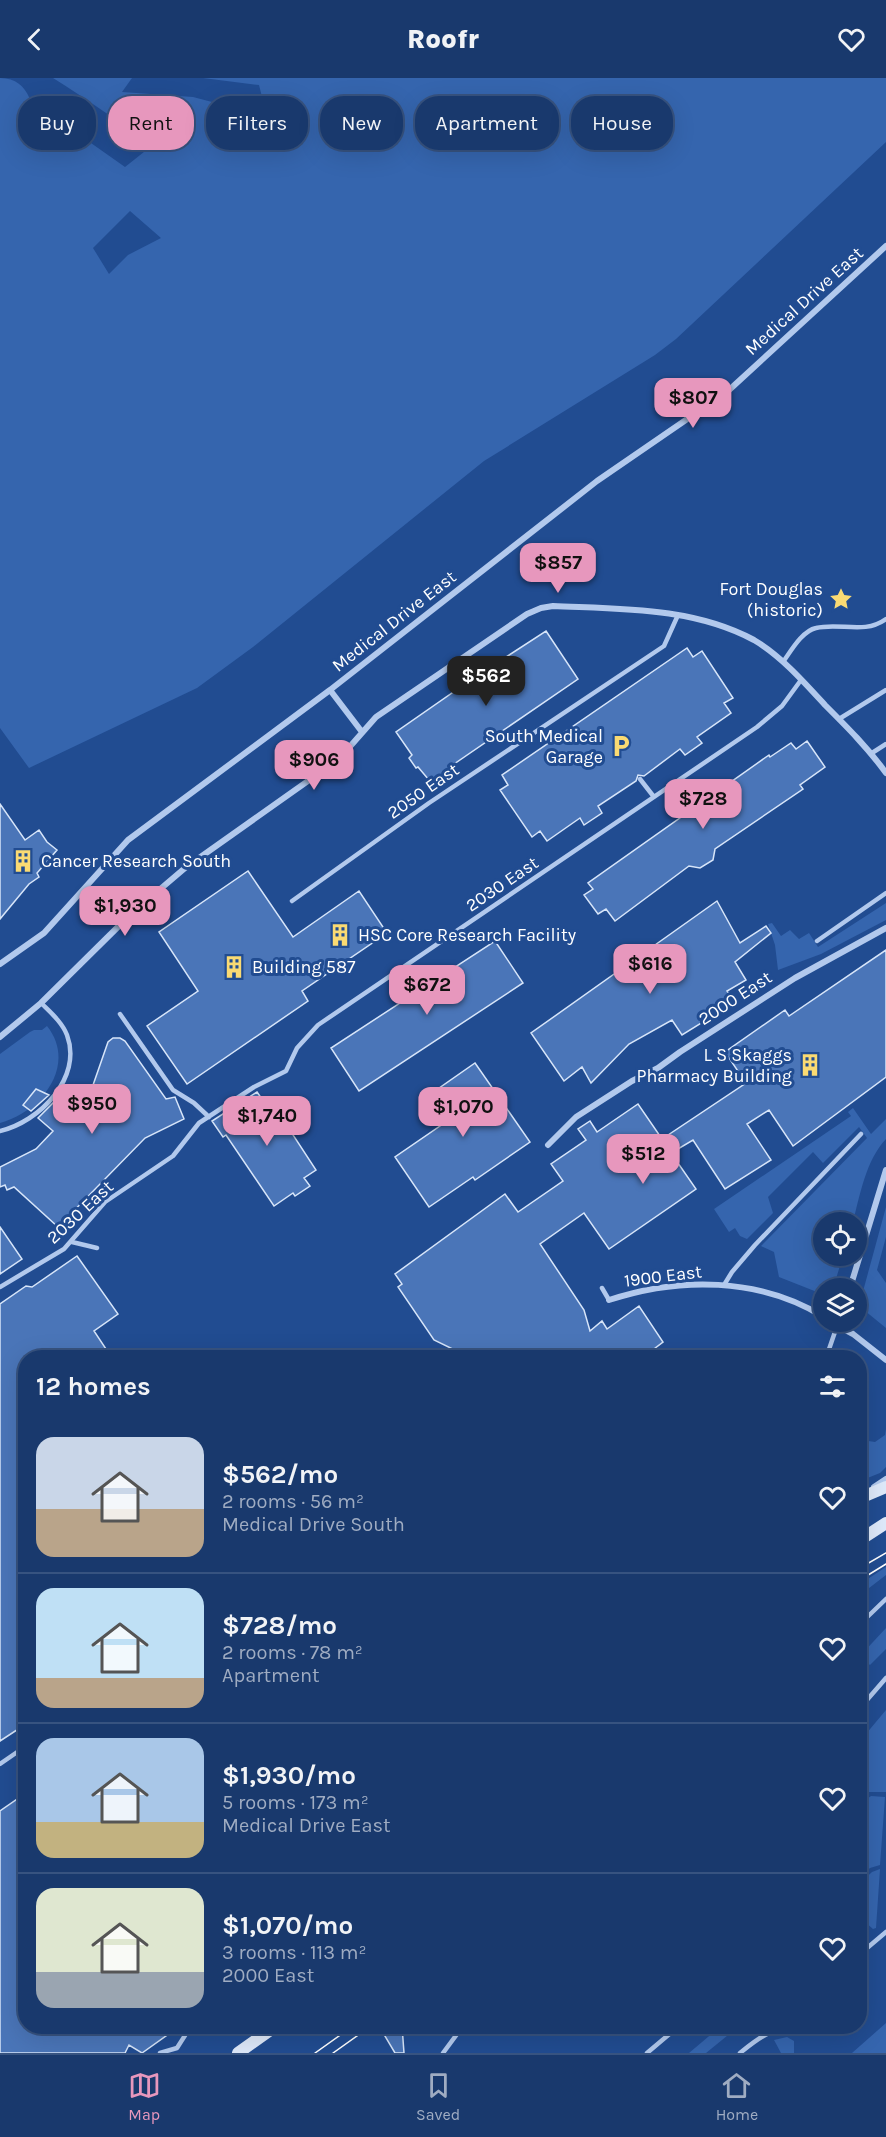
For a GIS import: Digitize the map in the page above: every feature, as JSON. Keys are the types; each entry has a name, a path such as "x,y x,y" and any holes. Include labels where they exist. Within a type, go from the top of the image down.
{"main road":[{"path":"867,1494 886,1487"},
{"path":"867,1535 886,1523"},
{"path":"238,2053 265,2034"}],"street":[{"name":"Medical Drive East","path":"362,732 330,690 597,481 728,391 886,246"},
{"path":"0,1037 41,1003 131,914 185,868 339,759 376,717 526,614 541,608 553,606 678,615 735,632 755,641 783,662 839,718 872,753 886,773"},
{"path":"0,964 44,933 128,840 330,690"},
{"name":"2000 East","path":"548,1145 576,1117 632,1081 658,1068 795,978 886,928"},
{"path":"853,1278 886,1170"},
{"name":"1900 East","path":"609,1300 649,1289 697,1284 724,1285 764,1291 793,1301 813,1311"},
{"path":"851,1332 886,1360"},
{"path":"867,1493 886,1479"}],"lane":[{"name":"2050 East","path":"292,901 429,802 664,646 678,615"},
{"path":"783,662 801,638 814,628 866,628 886,619"},
{"name":"2030 East","path":"0,1287 64,1249 105,1202 173,1156 199,1123 254,1088 286,1071 297,1048 318,1025 756,727 782,706 801,680"},
{"path":"839,718 886,690"},
{"path":"872,753 886,744"},
{"path":"640,779 654,797"},
{"path":"817,941 886,893"},
{"path":"0,1131 18,1125 37,1114 51,1099 68,1069 70,1053 68,1037 61,1023 41,1003"},
{"path":"120,1014 173,1090 194,1103 209,1117"},
{"path":"724,1285 754,1245 861,1134"},
{"path":"72,1242 97,1248"},
{"path":"602,1288 609,1300"},
{"path":"828,1350 833,1332"},
{"path":"867,1617 886,1599"},
{"path":"867,1699 886,1678"},
{"path":"0,1764 18,1752"},
{"path":"867,1948 886,1932"},
{"path":"160,2053 177,2048 186,2034"},
{"path":"443,2053 457,2034"},
{"path":"647,2053 670,2034"},
{"path":"740,2053 755,2040 767,2034"}],"shaded area":[{"path":"0,78 19,84 29,96 18,96 18,150 96,150 96,147 125,167 146,150 194,150 194,97 206,100 206,150 308,150 308,96 262,96 259,85 203,78 886,78 886,142 676,339 655,355 484,461 253,647 197,688 29,768 0,728","holes":["130,211 161,238 128,255 109,274 93,248"]},
{"path":"53,78 132,78 122,92 179,96 108,96 108,115 96,107 96,96 80,96"},
{"path":"886,903 886,920 821,954 778,970 775,945 768,924 772,923 781,936 790,930 799,939 809,933 818,947"},
{"path":"47,1026 56,1041 58,1056 57,1071 51,1085 29,1109 0,1123 0,1054 30,1032 42,1030"},
{"path":"853,1108 871,1134 886,1119 886,1139 873,1157 855,1212 813,1212 813,1266 840,1266 836,1278 813,1278 813,1290 779,1277 774,1252 761,1246 867,1138 859,1127 823,1163 813,1152 768,1197 773,1213 747,1239 740,1236 735,1228 729,1232 714,1209 851,1116 848,1112"},
{"path":"886,1207 886,1237 877,1270 886,1283 886,1328 867,1313 867,1278"},
{"path":"886,1429 886,1467 880,1473 867,1478 867,1441 875,1442 885,1435"},
{"path":"886,1567 886,1575 867,1590 867,1579"},
{"path":"886,1628 886,1649 870,1665 867,1662 867,1648"},
{"path":"886,1710 886,1792 867,1793 867,1733"},
{"path":"871,1796 885,1797 880,1865 867,1871 867,1799"},
{"path":"880,1869 876,1928 873,1929 867,1924 867,1877"},
{"path":"886,2023 886,2053 852,2053"},
{"path":"712,2034 729,2034 706,2053 689,2053"},
{"path":"787,2037 794,2041 794,2053 781,2053 774,2040"}],"building":[{"path":"546,631 578,679 454,764 457,767 434,786 418,767 416,768 409,758 412,755 396,732 459,688 457,685 483,672"},
{"name":"South Medical Garage","path":"687,648 693,657 702,651 733,698 724,703 731,713 697,737 702,743 685,755 680,749 644,776 638,775 636,781 598,806 602,813 584,825 580,818 547,841 540,831 532,837 500,790 508,785 502,775"},
{"path":"807,741 825,767 800,785 803,789 715,849 713,860 700,868 689,866 615,921 606,909 598,914 584,895 593,889 588,883 769,755 770,757 791,743 796,749"},
{"name":"Cancer Research South","path":"0,804 25,840 39,830 47,842 57,850 37,873 39,877 29,884 0,919"},
{"name":"Building 587","path":"248,871 293,937 359,891 387,933 302,991 308,1001 187,1084 147,1026 198,991 159,932"},
{"path":"717,901 740,943 766,926 771,933 735,962 746,980 727,991 735,1002 682,1035 672,1020 629,1044 591,1083 582,1067 564,1081 531,1033"},
{"path":"495,941 523,983 359,1091 331,1048"},
{"path":"886,950 886,1077 793,1146 769,1110 747,1124 771,1160 725,1189 693,1140 671,1153 696,1189 609,1249 584,1213 540,1244 584,1310 590,1331 602,1321 607,1329 639,1306 663,1342 652,1350 455,1350 434,1340 398,1287 402,1284 395,1274 505,1194 518,1212 563,1181 551,1164 586,1140 578,1129 590,1121 597,1132 638,1104 662,1139 746,1083 725,1052 785,1010 789,1016"},
{"path":"113,1038 125,1041 166,1099 175,1097 184,1119 145,1138 58,1227 14,1187 7,1190 5,1185 0,1187 0,1167 36,1149 53,1131 38,1118 58,1098 76,1106 92,1088 108,1042"},
{"path":"475,1063 530,1142 475,1180 473,1177 429,1207 395,1157 453,1117 435,1091"},
{"path":"36,1089 49,1095 31,1111 23,1105"},
{"path":"257,1092 264,1102 269,1098 316,1170 304,1178 310,1186 295,1196 293,1193 274,1206 226,1135 223,1137 212,1121"},
{"path":"0,1227 22,1259 0,1274"},
{"path":"77,1256 118,1314 94,1331 107,1350 18,1350 18,1729 0,1741 0,1304 26,1286 32,1287"},
{"path":"18,1799 18,2034 169,2034 142,2053 129,2045 125,2053 0,2053 0,1811"},
{"path":"384,2034 403,2034 404,2053 395,2053"}],"tram line":[{"path":"867,1564 886,1553"},
{"path":"867,1576 886,1564"},
{"path":"315,2053 342,2034"},
{"path":"333,2053 360,2034"}],"place":[{"name":"Fort Douglas (historic)","path":"841,599"},
{"name":"South Medical Garage","path":"621,746"},
{"name":"Cancer Research South","path":"23,861"},
{"name":"HSC Core Research Facility","path":"340,935"},
{"name":"Building 587","path":"234,967"},
{"name":"L S Skaggs Pharmacy Building","path":"810,1065"}]}
